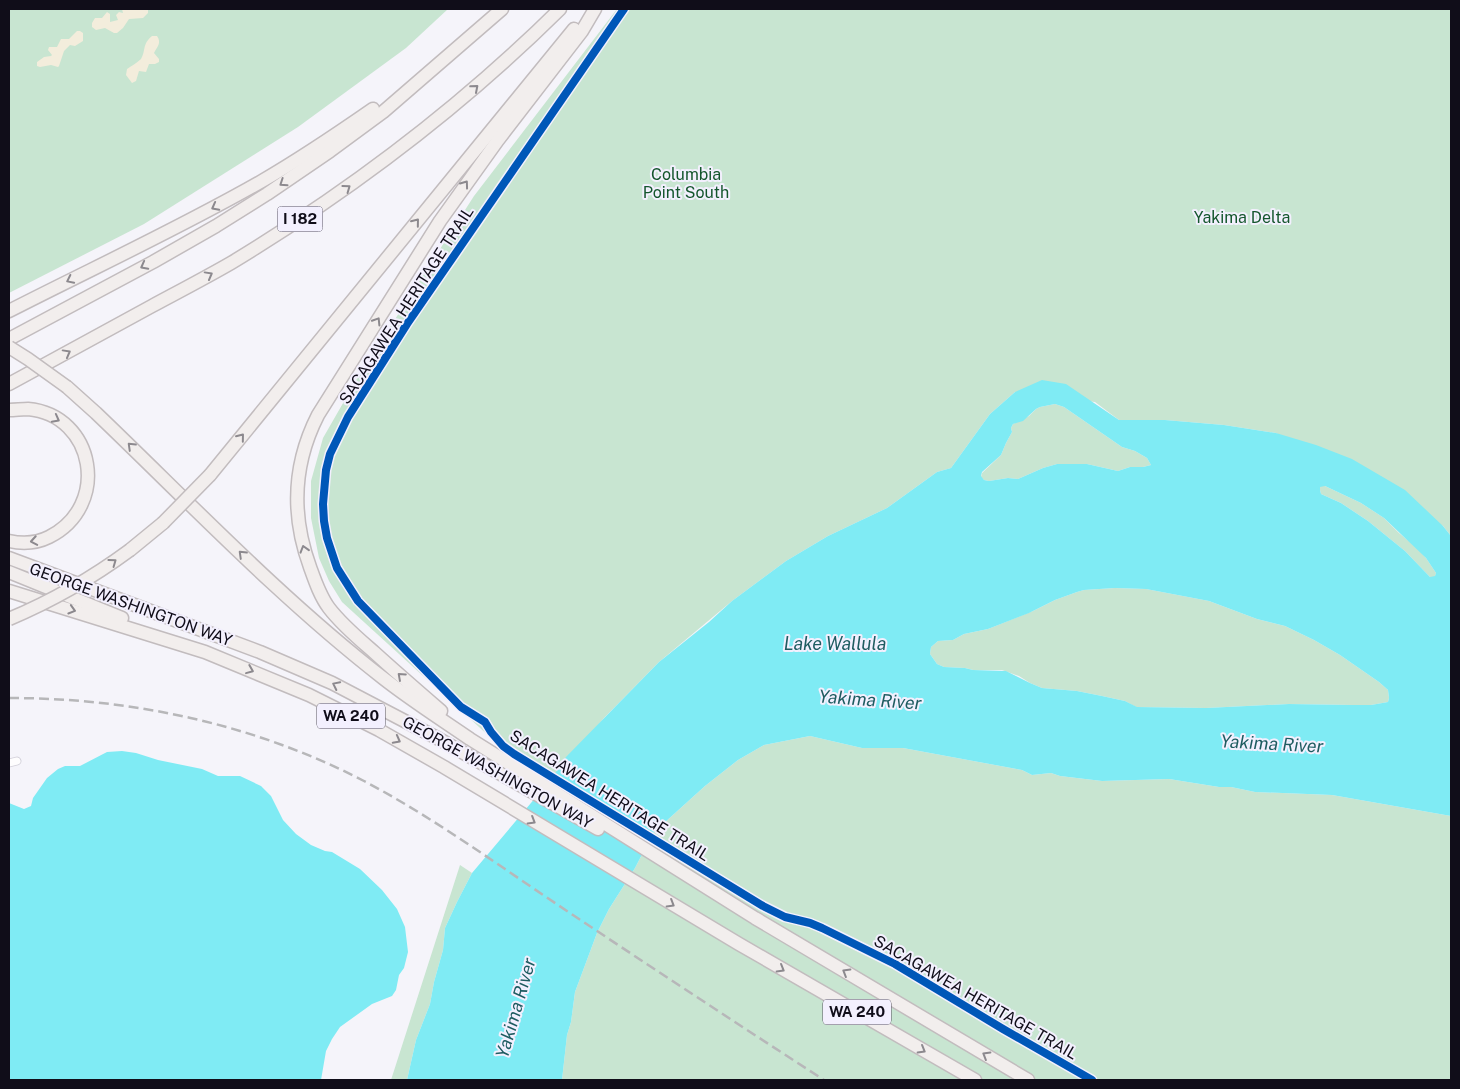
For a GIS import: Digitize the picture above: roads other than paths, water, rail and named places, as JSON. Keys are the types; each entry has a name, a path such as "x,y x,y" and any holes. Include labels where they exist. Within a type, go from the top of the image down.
{"highway":[{"name":"I 182","path":"9,339 153,262 267,194 383,112 502,9"},
{"name":"I 182","path":"9,384 230,264 331,199 441,117 530,39 560,9"},
{"path":"9,619 74,587 130,550 163,523 210,475 591,9"},
{"path":"491,752 356,636 329,607 315,580 300,538 297,505 299,474 305,445 318,415 440,221 498,140 582,32 595,9"},
{"path":"9,310 152,239 262,181 337,134 447,58"},
{"name":"WA 240","path":"9,347 67,387 271,582 337,641 444,722 491,752 506,769"},
{"path":"9,410 28,409 53,417 63,423 78,440 85,454 89,478 84,503 69,524 59,532 44,540 30,543 9,541"},
{"name":"GEORGE WASHINGTON WAY","path":"9,558 260,652 332,683 506,769 1028,1080"},
{"name":"GEORGE WASHINGTON WAY","path":"9,572 205,652"},
{"name":"WA 240","path":"9,591 205,652 309,695 371,726 739,944 975,1080"}],"street":[{"path":"9,763 17,761"}],"water":[{"name":"Lake Wallula","path":"1042,380 1066,384 1119,420 1165,420 1224,425 1276,433 1316,445 1352,459 1405,490 1443,526 1451,536 1451,816 1332,795 1255,792 1169,779 1102,781 1060,776 1051,773 1032,775 1022,770 903,748 862,748 810,736 764,745 738,760 705,786 653,833 597,933 575,992 571,1022 567,1035 562,1080 407,1080 416,1040 430,1004 443,950 445,928 457,902 472,873 552,778 566,757 659,662 732,601 786,561 828,536 887,508 937,472 951,468 990,414 1015,392","holes":["1055,404 1064,407 1122,447 1135,451 1147,458 1151,465 1130,467 1118,471 1087,464 1057,464 1018,479 984,480 981,476 982,472 1001,455 1012,432 1013,424 1023,421 1040,407","1325,486 1361,503 1384,518 1426,558 1436,573 1435,576 1430,577 1405,551 1368,521 1341,503 1321,494 1320,487","1146,589 1209,601 1257,619 1285,626 1340,655 1379,682 1388,690 1388,702 1371,705 1289,704 1206,708 1137,707 1125,701 1102,696 1077,691 1042,688 1006,671 944,667 937,664 930,654 931,647 938,641 953,640 964,634 988,629 1029,613 1055,600 1084,590"]},
{"path":"122,751 202,769 218,776 240,776 261,786 271,796 283,820 296,834 311,845 332,852 360,869 382,890 397,909 405,927 408,952 404,968 399,975 396,990 392,996 372,1004 340,1027 326,1051 321,1080 9,1080 9,803 24,809 31,806 33,798 47,778 58,769 65,766 80,766 107,752"}],"railway":[{"path":"9,698 101,703 191,718 279,744 322,761 364,781 417,811 824,1080"}],"park label":[{"name":"Columbia Point South","path":"686,183"},
{"name":"Yakima Delta","path":"1242,217"}],"water label":[{"name":"Yakima River","path":"870,700"},
{"name":"Yakima River","path":"1272,744"},
{"name":"Yakima River","path":"516,1008"}]}
